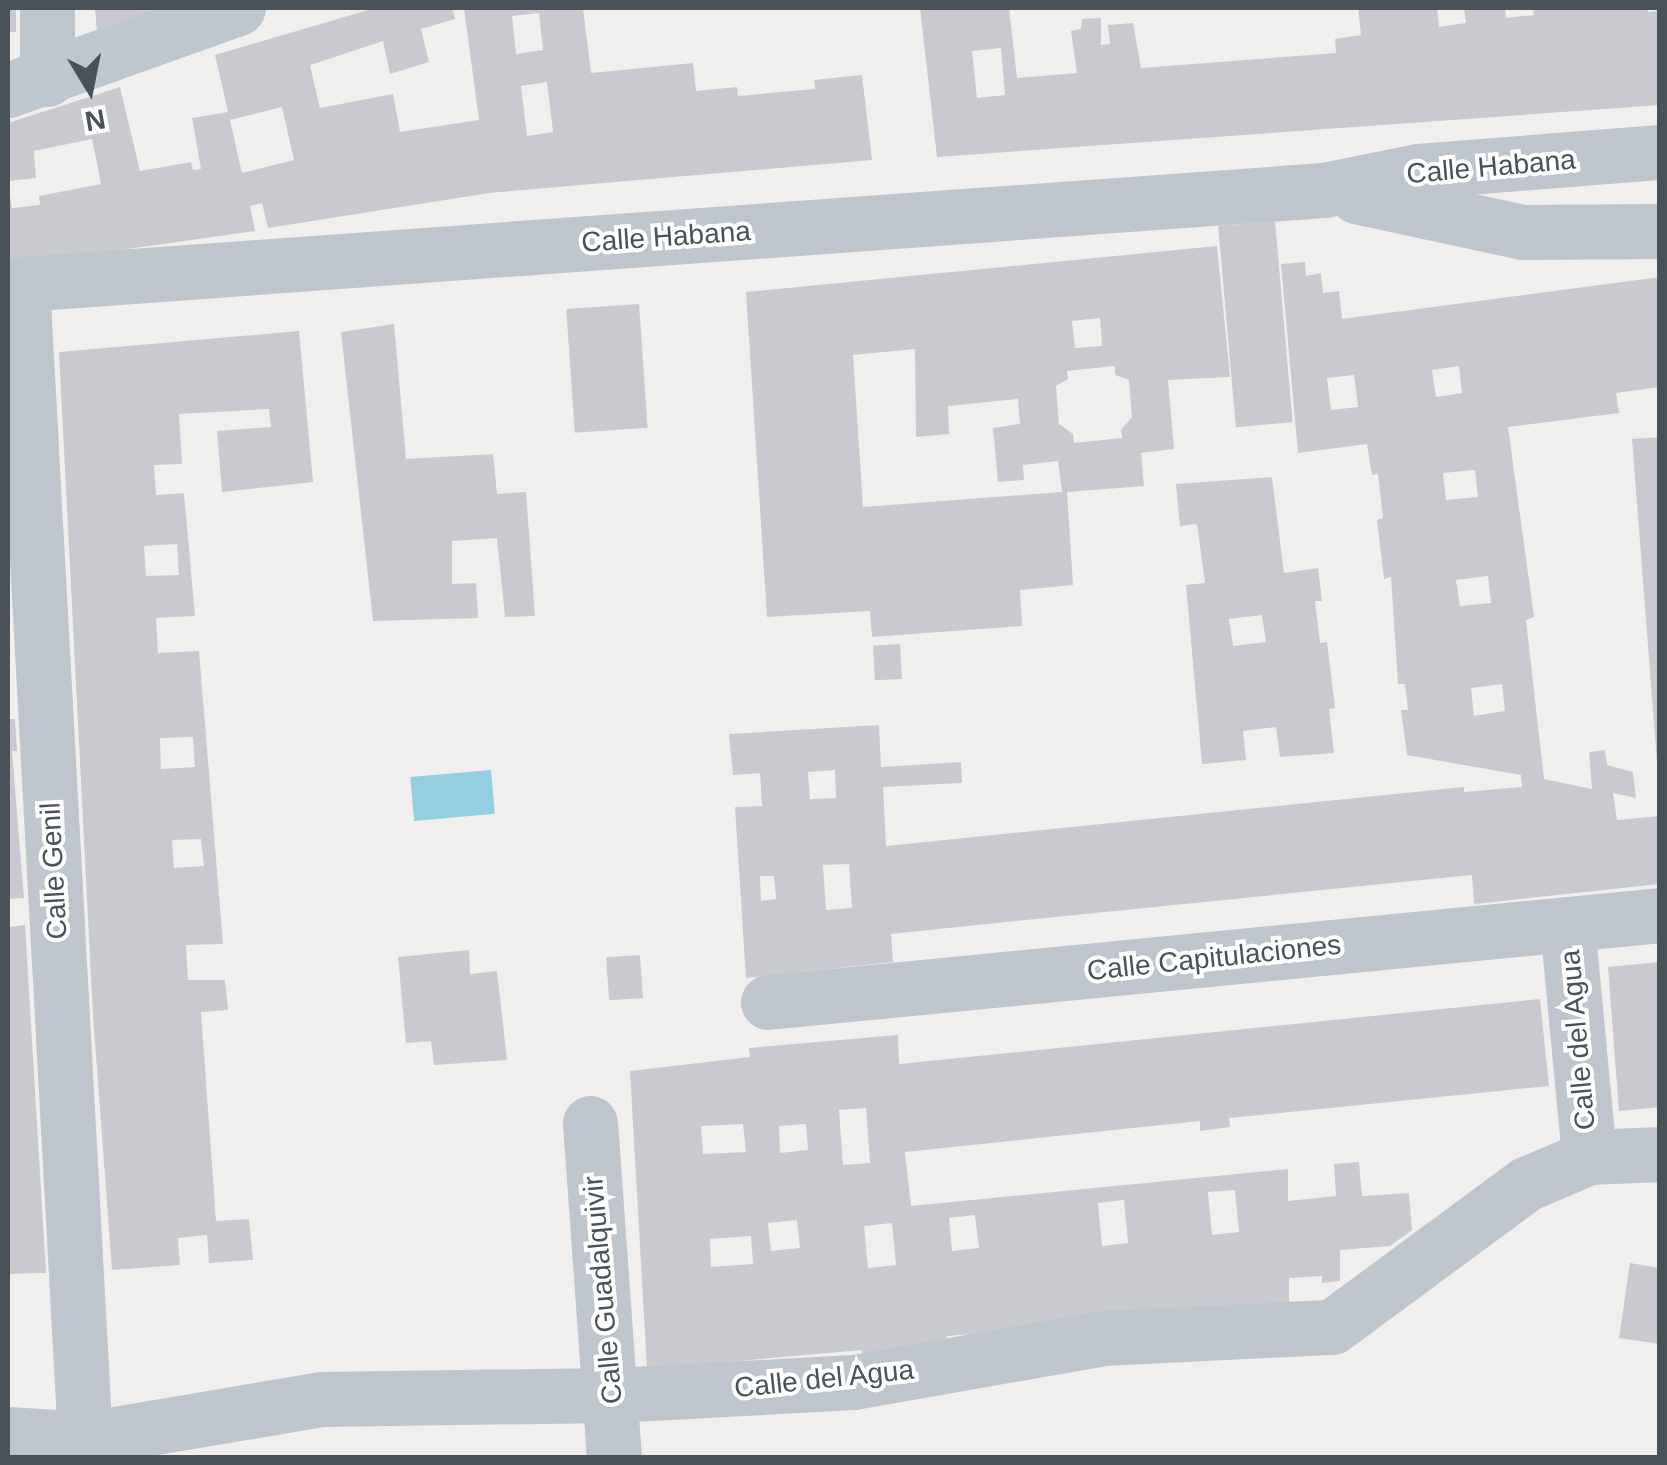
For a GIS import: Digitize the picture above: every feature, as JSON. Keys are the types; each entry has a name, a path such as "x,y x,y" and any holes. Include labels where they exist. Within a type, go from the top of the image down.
{"street":[{"path":"27,85 47,8"},
{"path":"27,85 238,8"},
{"name":"Calle Habana","path":"15,284 1324,190 1418,172 1660,152"},
{"name":"Calle Habana","path":"1324,190 1416,206 1524,232 1660,231"},
{"name":"Calle Genil","path":"15,284 85,1448"},
{"name":"Calle Capitulaciones","path":"768,1002 1660,915"},
{"name":"Calle del Agua","path":"1567,924 1589,1157"},
{"name":"Calle Guadalquivir","path":"590,1123 613,1396 614,1458"},
{"name":"Calle del Agua","path":"8,1434 85,1448 321,1399 613,1396 854,1382 1103,1338 1332,1327 1526,1184 1589,1157 1660,1154"}],"water":[{"path":"491,770 495,814 414,821 410,777"}],"building":[{"path":"8,8 16,8 16,32 8,32"},
{"path":"95,8 166,8 97,33"},
{"path":"375,8 452,8 455,19 421,29 429,62 390,74 383,41 310,65 320,108 393,94 400,132 479,120 464,8 583,8 591,73 693,63 696,91 737,87 738,96 815,89 814,80 862,75 872,160 489,193 268,228 262,203 250,206 255,231 8,266 8,184 12,208 40,205 39,196 101,184 92,139 34,151 36,178 8,181 8,123 120,87 140,171 191,162 193,170 201,169 192,118 228,112 215,55","holes":["539,13 543,50 516,54 512,16","547,82 553,132 527,136 521,86","282,107 294,160 242,173 230,120"]},
{"path":"920,8 1009,8 1017,78 1077,73 1071,31 1081,29 1082,19 1101,18 1101,45 1110,44 1108,25 1133,23 1141,68 1336,53 1335,39 1361,35 1358,8 1437,8 1439,27 1466,23 1464,8 1505,8 1506,18 1534,15 1533,9 1660,11 1660,105 937,157","holes":["1001,48 1005,95 977,98 972,51"]},
{"path":"1275,221 1293,422 1236,427 1218,226"},
{"path":"1217,246 1230,377 1168,380 1174,449 1141,453 1144,486 1067,492 1073,585 1020,590 1022,626 872,637 870,611 767,617 746,292","holes":["1100,318 1102,346 1075,348 1072,321","915,349 916,437 949,434 948,406 1018,399 1020,424 993,428 998,482 1024,480 1023,465 1058,461 1062,492 863,507 853,355","1115,366 1115,375 1129,380 1132,417 1121,430 1122,438 1074,443 1073,434 1059,424 1056,386 1068,379 1067,371"]},
{"path":"1305,262 1306,276 1321,273 1323,293 1339,291 1342,319 1660,277 1660,387 1616,393 1619,413 1508,427 1534,617 1526,620 1544,779 1592,789 1589,752 1605,750 1607,765 1633,772 1636,798 1613,793 1617,820 1660,816 1660,884 1474,904 1472,875 1065,916 891,934 893,962 746,978 735,807 762,806 760,773 733,775 729,734 879,725 881,767 961,762 962,783 883,787 886,846 1464,787 1464,792 1522,787 1521,775 1407,755 1401,710 1408,710 1405,684 1398,684 1391,577 1384,579 1377,520 1383,518 1378,474 1372,475 1367,444 1298,453 1281,264","holes":["1459,366 1462,393 1436,397 1432,370","1354,375 1358,407 1331,410 1327,378","1475,470 1478,497 1446,500 1443,473","1488,576 1491,603 1460,606 1456,580","1502,684 1505,711 1474,716 1471,688","835,770 836,798 810,799 808,772","849,864 852,908 826,910 823,865","760,876 774,876 776,899 761,901"]},
{"path":"639,304 648,428 575,433 566,309"},
{"path":"394,324 406,459 493,454 497,494 526,492 535,616 505,617 497,538 452,541 452,584 476,583 478,618 373,621 341,332"},
{"path":"299,331 313,482 222,492 217,431 271,427 269,409 179,414 182,464 154,465 156,495 184,493 195,616 156,618 158,653 199,651 223,944 186,945 188,980 225,980 228,1010 201,1012 216,1221 249,1219 253,1260 209,1263 207,1235 178,1238 180,1265 112,1270 93,1016 59,352","holes":["177,544 179,575 146,576 144,546","193,737 195,767 161,769 160,738","201,839 204,866 174,868 172,840"]},
{"path":"1660,437 1660,762 1657,762 1632,439"},
{"path":"1272,477 1284,573 1318,568 1322,601 1315,601 1320,643 1327,642 1335,708 1329,709 1334,753 1280,757 1276,727 1243,731 1246,760 1202,764 1186,585 1205,583 1197,524 1180,526 1176,484","holes":["1262,615 1266,642 1233,646 1229,619"]},
{"path":"900,644 902,679 875,680 873,645"},
{"path":"8,719 15,719 17,751 12,751 24,898 8,899"},
{"path":"25,925 46,1273 8,1274 8,927"},
{"path":"469,950 470,974 497,971 507,1060 434,1065 431,1041 406,1043 398,957"},
{"path":"640,955 643,998 609,1000 606,957"},
{"path":"1660,962 1660,1107 1619,1111 1608,967"},
{"path":"1540,999 1549,1086 1229,1118 1230,1127 1200,1131 1200,1121 905,1152 911,1206 1288,1169 1288,1201 1336,1196 1334,1164 1359,1162 1362,1196 1409,1193 1412,1230 1390,1246 1340,1250 1340,1281 1322,1283 1322,1276 1289,1278 1289,1310 947,1336 948,1343 862,1357 862,1350 647,1369 630,1071 750,1057 749,1048 898,1035 899,1064","holes":["866,1108 870,1163 843,1165 839,1110","743,1124 746,1152 703,1154 701,1126","806,1124 808,1150 780,1153 779,1126","1235,1190 1239,1232 1212,1235 1208,1192","1124,1200 1128,1243 1102,1246 1098,1203","975,1215 979,1248 952,1251 949,1218","797,1220 800,1248 771,1251 768,1223","892,1223 896,1265 868,1268 864,1226","751,1236 753,1264 711,1267 710,1239"]},
{"path":"1630,1263 1660,1268 1660,1344 1619,1338"}]}
